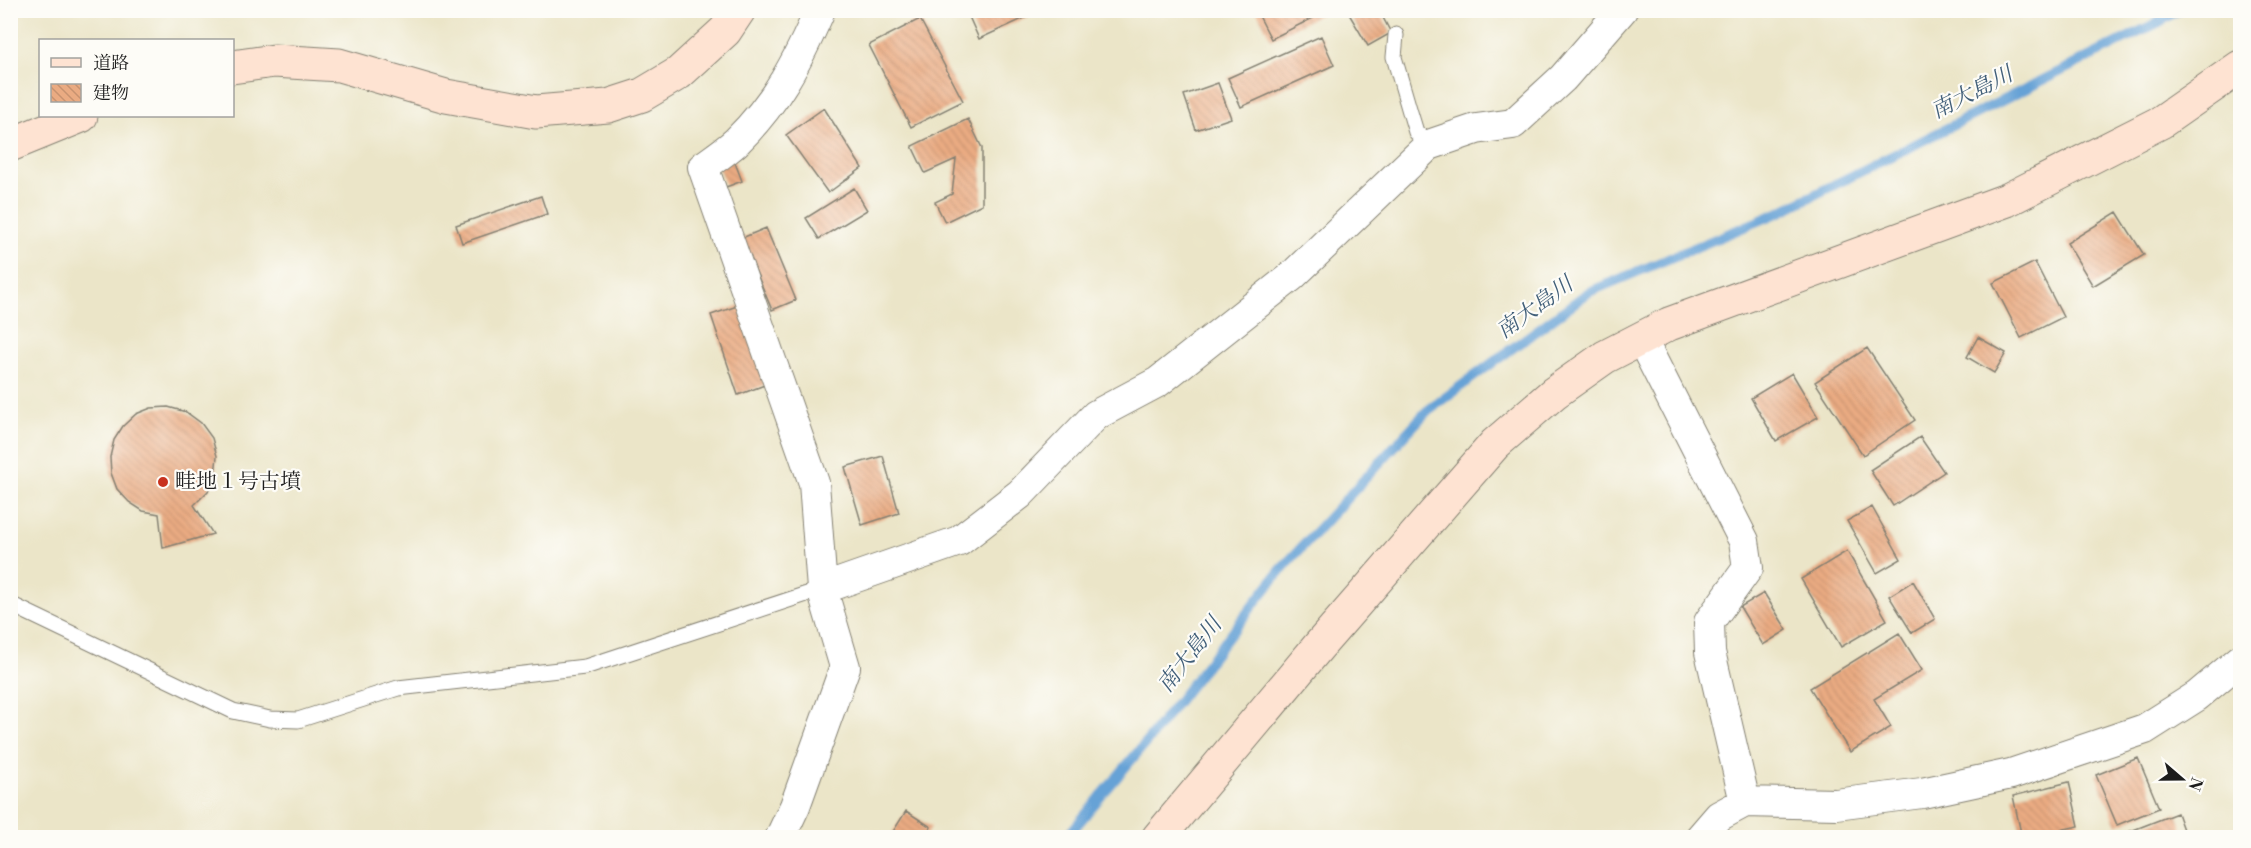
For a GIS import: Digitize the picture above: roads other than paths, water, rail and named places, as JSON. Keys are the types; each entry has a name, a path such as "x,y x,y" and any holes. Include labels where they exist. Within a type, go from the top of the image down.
{"street":[{"path":"234,68 274,61 339,65 446,96 536,112 608,106 642,95 679,73 725,31 739,10"},
{"path":"780,837 795,806 845,667 822,589 814,483 704,167 735,143 764,111 798,60 820,10"},
{"path":"822,589 959,541 1020,494 1096,415 1158,382 1292,276 1430,144 1476,129 1513,124 1563,78 1623,10"},
{"path":"1158,837 1318,647 1495,444 1554,393 1605,357 1669,324 2007,200 2161,122 2241,67"},
{"path":"10,145 79,117"},
{"path":"1641,338 1744,541 1748,568 1709,622 1710,652 1745,802"},
{"path":"1700,837 1719,816 1745,802 1836,804 1922,793 2011,774 2145,729 2197,696 2241,660"}],"lane":[{"path":"1396,35 1394,57 1416,132 1430,144"},
{"path":"10,604 233,711 270,719 298,720 398,688 585,666 822,589"}],"waterway":[{"name":"南大島川","path":"1066,838 1148,740 1279,572 1427,411 1589,292 1780,212 2159,22 2178,10"}],"place":[{"name":"畦地１号古墳","path":"163,482"}]}
